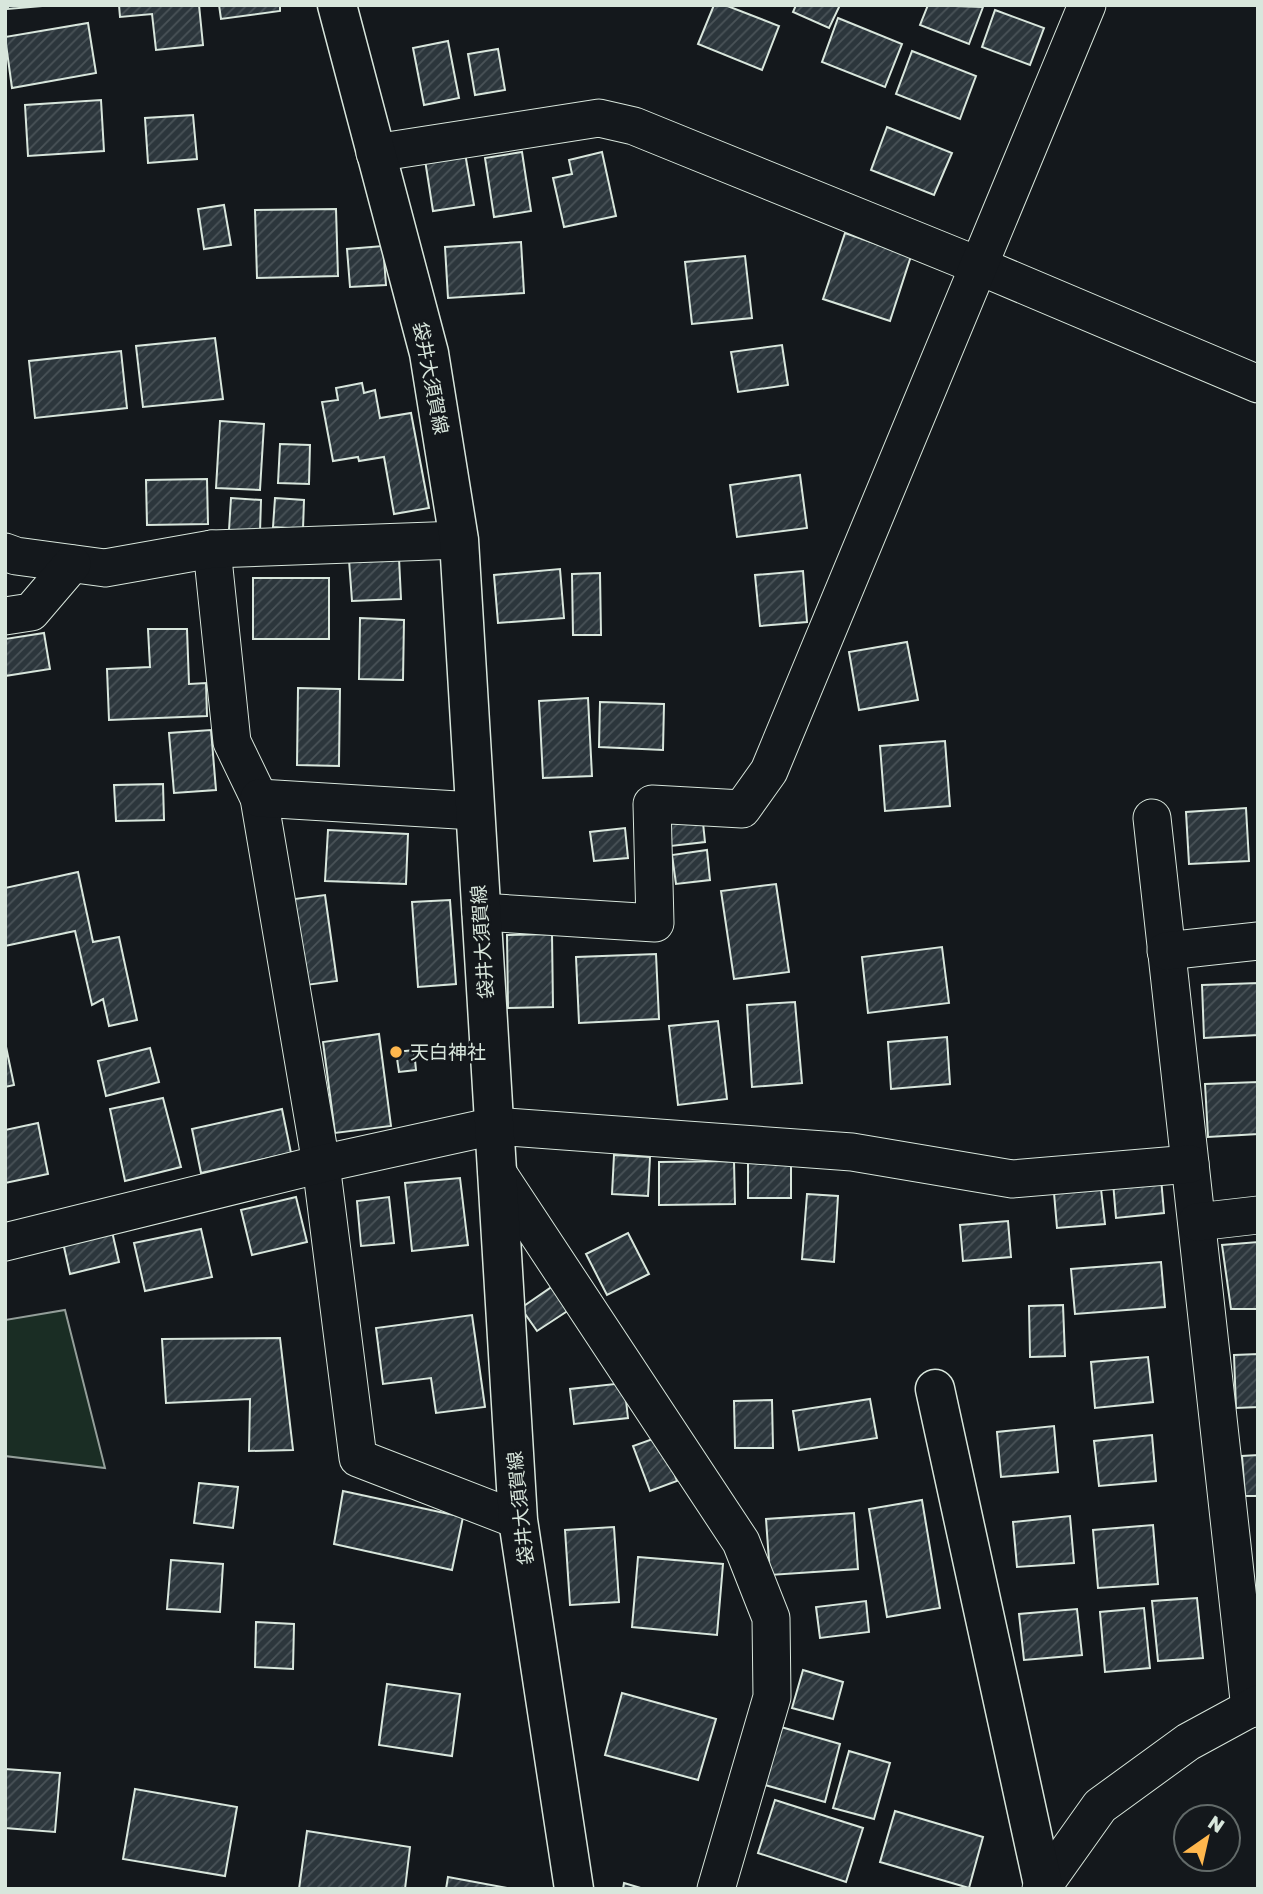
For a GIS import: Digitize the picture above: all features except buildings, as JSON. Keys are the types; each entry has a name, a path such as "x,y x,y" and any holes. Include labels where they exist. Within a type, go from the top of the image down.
{"main road":[{"name":"袋井大須賀線","path":"337,5 429,353 459,540 518,1520 574,1889"},
{"path":"935,1389 1043,1887"}],"street":[{"path":"481,912 655,923 652,804 742,809 769,771 1087,5"},
{"path":"375,153 599,118 634,126 979,266 1258,384"},
{"path":"5,552 16,556 105,568 212,550 459,540"},
{"path":"212,550 232,742 259,799 321,1164 358,1458 518,1520"},
{"path":"5,616 31,612 72,564"},
{"path":"259,799 474,811"},
{"path":"1043,1887 1100,1806 1188,1742 1254,1707 1152,818"},
{"path":"1166,951 1258,941"},
{"path":"5,1242 321,1164 494,1126 852,1152 1012,1179 1191,1164"},
{"path":"497,1172 741,1542 771,1618 772,1697 716,1889"},
{"path":"1197,1222 1258,1215"}],"green space":[{"path":"65,1310 105,1468 5,1456 5,1320"}],"place":[{"name":"天白神社","path":"396,1052"}]}
